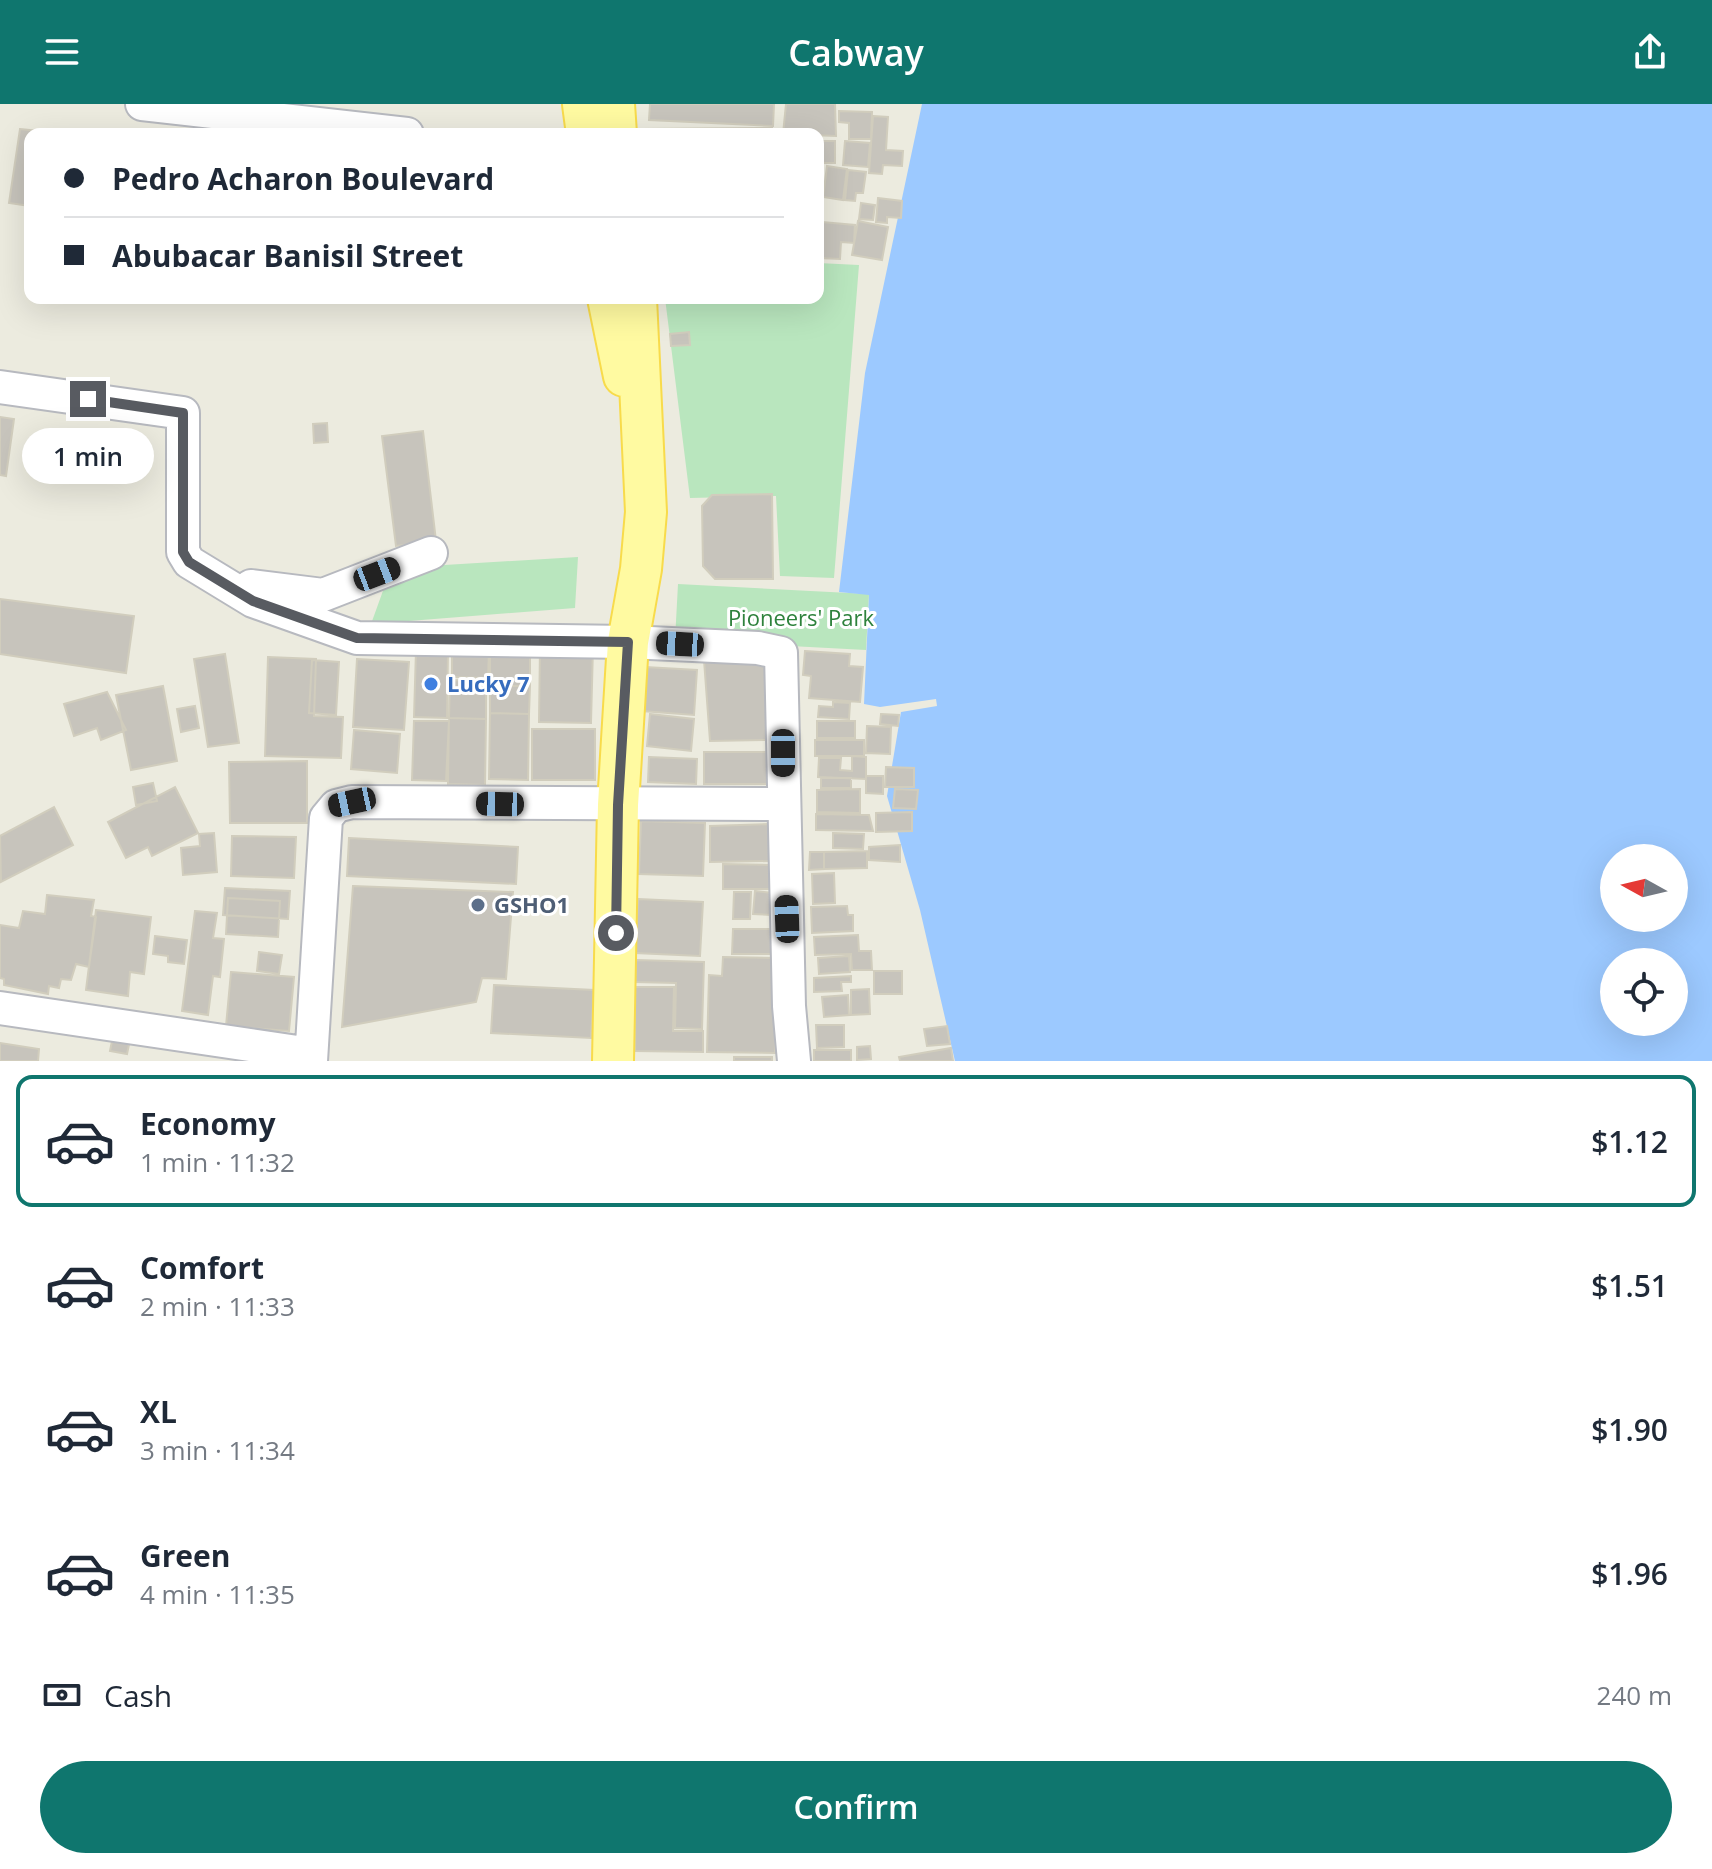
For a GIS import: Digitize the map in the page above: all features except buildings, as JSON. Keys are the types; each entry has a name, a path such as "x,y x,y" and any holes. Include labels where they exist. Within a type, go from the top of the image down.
{"main road":[{"path":"583,104 586,128"},
{"path":"614,104 616,128"},
{"path":"609,304 612,329 644,458"},
{"path":"613,1061 618,805 628,642 641,569 646,512 636,304"}],"street":[{"path":"142,104 354,128"},
{"path":"0,387 183,413 183,552 189,562 253,601 357,638 628,642 758,648 781,653 794,1061"},
{"path":"223,582 323,595 431,553"},
{"path":"0,1008 311,1058 326,818 336,806 352,802 784,804"}],"green space":[{"path":"824,263 859,265 834,578 780,576 776,496 690,498 666,304 824,304"},
{"path":"578,557 575,608 371,624 384,588 428,566"},
{"name":"Pioneers' Park","path":"678,584 869,594 866,650 675,640"}],"water":[{"path":"922,104 1712,104 1712,1061 955,1061 920,910 887,796 901,712 937,706 936,699 880,707 864,704 869,595 839,592 865,373"}],"place":[{"name":"Lucky 7","path":"431,684"},
{"name":"GSHO1","path":"478,905"}],"route":[{"path":"88,399 183,413 180,541 183,552 189,562 253,601 357,638 628,642 618,805 616,933"}]}
